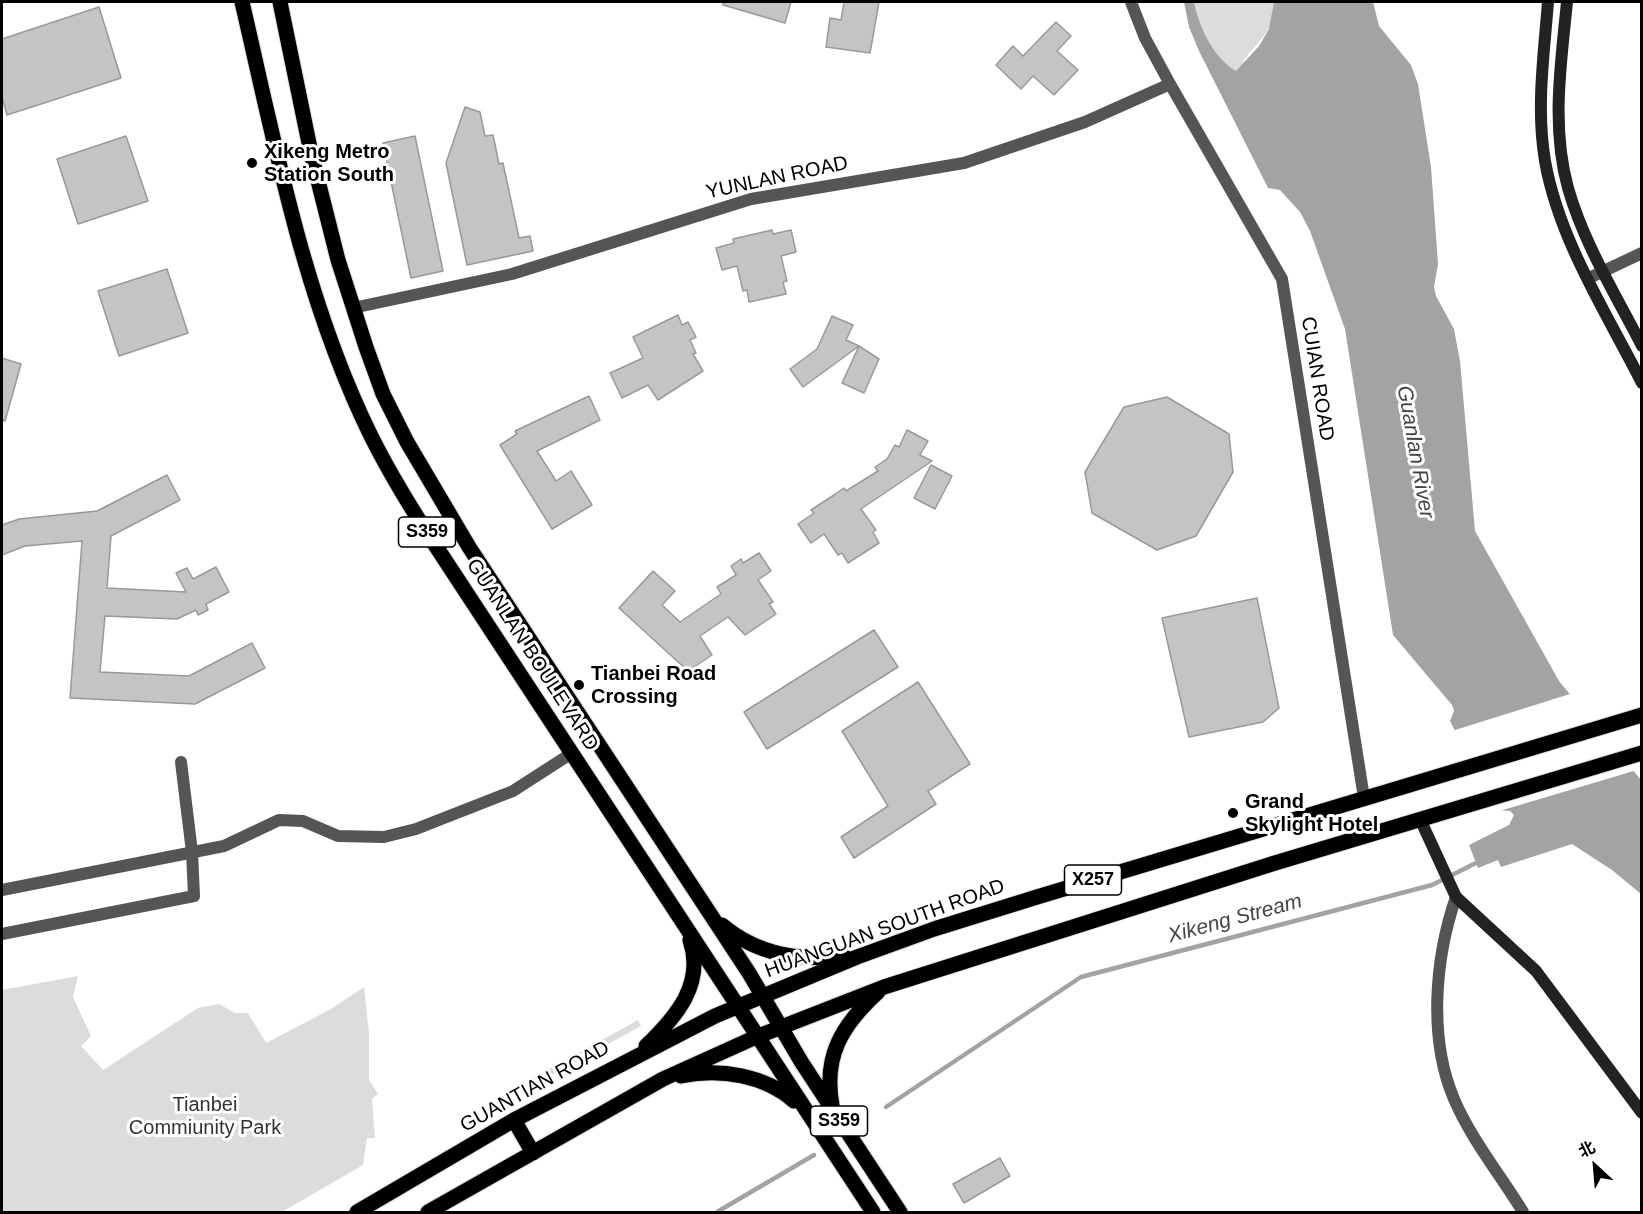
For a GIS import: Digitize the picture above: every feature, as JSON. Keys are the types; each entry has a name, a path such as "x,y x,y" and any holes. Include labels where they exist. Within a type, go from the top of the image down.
{"main road":[{"name":"GUANLAN BOULEVARD","path":"242,2 294,226 316,298 370,436 402,494 756,1037 873,1212"},
{"name":"GUANLAN BOULEVARD","path":"280,2 311,153 353,308 384,394 432,486 782,1026 832,1111 900,1212"},
{"name":"HUANGUAN SOUTH ROAD","path":"736,1006 857,957 957,922 1641,715"},
{"name":"X257","path":"756,1037 884,987 1420,819 1641,753"},
{"path":"712,917 740,938 780,956 808,959 857,957"},
{"path":"623,1063 658,1034 690,991 694,962 685,926"},
{"path":"832,1111 829,1090 832,1056 847,1026 862,1006 884,987"},
{"name":"GUANTIAN ROAD","path":"357,1212 514,1120 736,1006"},
{"path":"428,1212 663,1079 756,1037"},
{"path":"663,1079 695,1073 748,1078 774,1087 806,1111"},
{"path":"514,1120 533,1153"}],"street":[{"name":"CUIAN ROAD","path":"1131,2 1145,38 1170,84 1282,279 1364,798"},
{"path":"1548,2 1541,77 1545,160 1557,211 1641,383"},
{"path":"1567,2 1558,105 1562,160 1575,210 1641,346"},
{"name":"YUNLAN ROAD","path":"353,308 512,274 751,199 964,163 1010,150 1085,122 1170,84"},
{"path":"1589,278 1641,254"},
{"path":"2,890 224,846 279,820 303,821 338,836 384,837 416,829 513,791 572,753"},
{"path":"2,934 194,896 192,852 181,762"},
{"path":"1420,819 1454,892 1536,971 1641,1113"},
{"path":"1454,892 1445,930 1437,994 1440,1032 1448,1080 1462,1115 1523,1212"}],"green space":[{"path":"1194,2 1274,2 1270,26 1236,71 1220,59 1208,41"},
{"name":"Tianbei Commiunity Park","path":"78,976 73,997 91,1036 81,1046 103,1070 198,1008 219,1004 235,1013 248,1013 266,1043 331,1009 364,987 369,1033 369,1080 378,1094 372,1099 375,1138 367,1138 363,1165 282,1212 2,1212 2,990"},
{"path":"638,1020 641,1026 532,1086 529,1080"}],"water":[{"name":"Guanlan River","path":"1184,2 1194,2 1208,41 1220,58 1236,71 1259,46 1269,29 1274,2 1373,2 1379,26 1411,65 1418,84 1431,167 1438,264 1434,287 1436,296 1454,329 1460,361 1475,531 1559,681 1641,780 1641,894 1612,870 1572,844 1501,867 1498,860 1478,868 1469,845 1509,825 1514,815 1510,811 1495,810 1450,721 1454,711 1452,705 1393,635 1345,329 1310,231 1300,212 1280,190 1268,188 1199,51 1189,27"}],"pier":[{"path":"1573,693 1637,770 1493,813 1452,731"}],"building":[{"path":"723,2 791,2 785,23 723,5"},
{"path":"844,2 879,2 870,53 826,47 830,18 841,20"},
{"path":"99,7 121,78 7,115 2,97 2,39"},
{"path":"1056,22 1071,36 1057,51 1078,70 1054,95 1033,76 1021,89 996,65 1013,46 1023,56"},
{"path":"465,107 480,112 485,136 493,135 499,164 503,163 519,238 530,236 533,251 467,265 446,163"},
{"path":"126,136 148,201 78,224 57,159"},
{"path":"415,136 443,271 411,278 383,143"},
{"path":"772,230 773,234 791,230 796,252 781,256 787,281 783,282 786,294 749,302 747,290 743,291 737,266 722,270 716,248 734,243 733,239"},
{"path":"167,269 188,333 119,356 98,291"},
{"path":"678,315 682,325 688,322 696,337 690,340 696,353 693,354 703,371 658,400 648,385 622,398 610,373 643,358 633,337"},
{"path":"832,316 853,325 846,340 859,346 803,387 790,369 817,349"},
{"path":"859,346 879,359 864,393 842,383"},
{"path":"2,358 21,364 5,421 2,420"},
{"path":"589,396 600,420 537,451 556,481 571,471 592,505 552,529 500,445 517,434 515,431"},
{"path":"1167,397 1229,434 1233,472 1196,536 1157,550 1092,513 1085,472 1124,407"},
{"path":"907,430 928,441 920,455 932,461 861,509 876,530 873,532 879,543 848,563 842,553 838,555 824,534 811,543 798,524 814,513 811,510 844,488 846,491 878,471 875,467 887,459 895,445 899,447"},
{"path":"931,465 952,476 935,509 914,498"},
{"path":"167,475 180,500 111,536 107,588 186,592 176,573 187,568 193,579 216,567 229,592 206,604 208,610 198,615 196,610 177,619 105,616 100,672 189,676 252,643 265,668 195,704 70,698 82,541 25,546 2,555 2,525 19,519 97,511"},
{"path":"759,553 771,571 758,580 773,602 769,604 776,614 745,635 728,617 700,636 712,655 688,671 619,608 653,571 675,591 662,605 680,622 721,594 717,587 736,575 731,566 741,559 743,563"},
{"path":"1257,598 1279,708 1263,722 1189,737 1162,618"},
{"path":"874,630 898,667 767,749 744,712"},
{"path":"918,682 970,764 928,791 936,804 854,858 841,837 888,806 842,731"},
{"path":"1000,1158 1010,1176 964,1203 953,1184"}],"waterway":[{"name":"Xikeng Stream","path":"886,1107 1081,977 1432,885 1480,861"},
{"name":"Xikeng Stream","path":"717,1212 814,1155"}],"place":[{"name":"Xikeng Metro Station South","path":"252,163"},
{"name":"Tianbei Road Crossing","path":"579,685"},
{"name":"Grand Skylight Hotel","path":"1233,813"}]}
